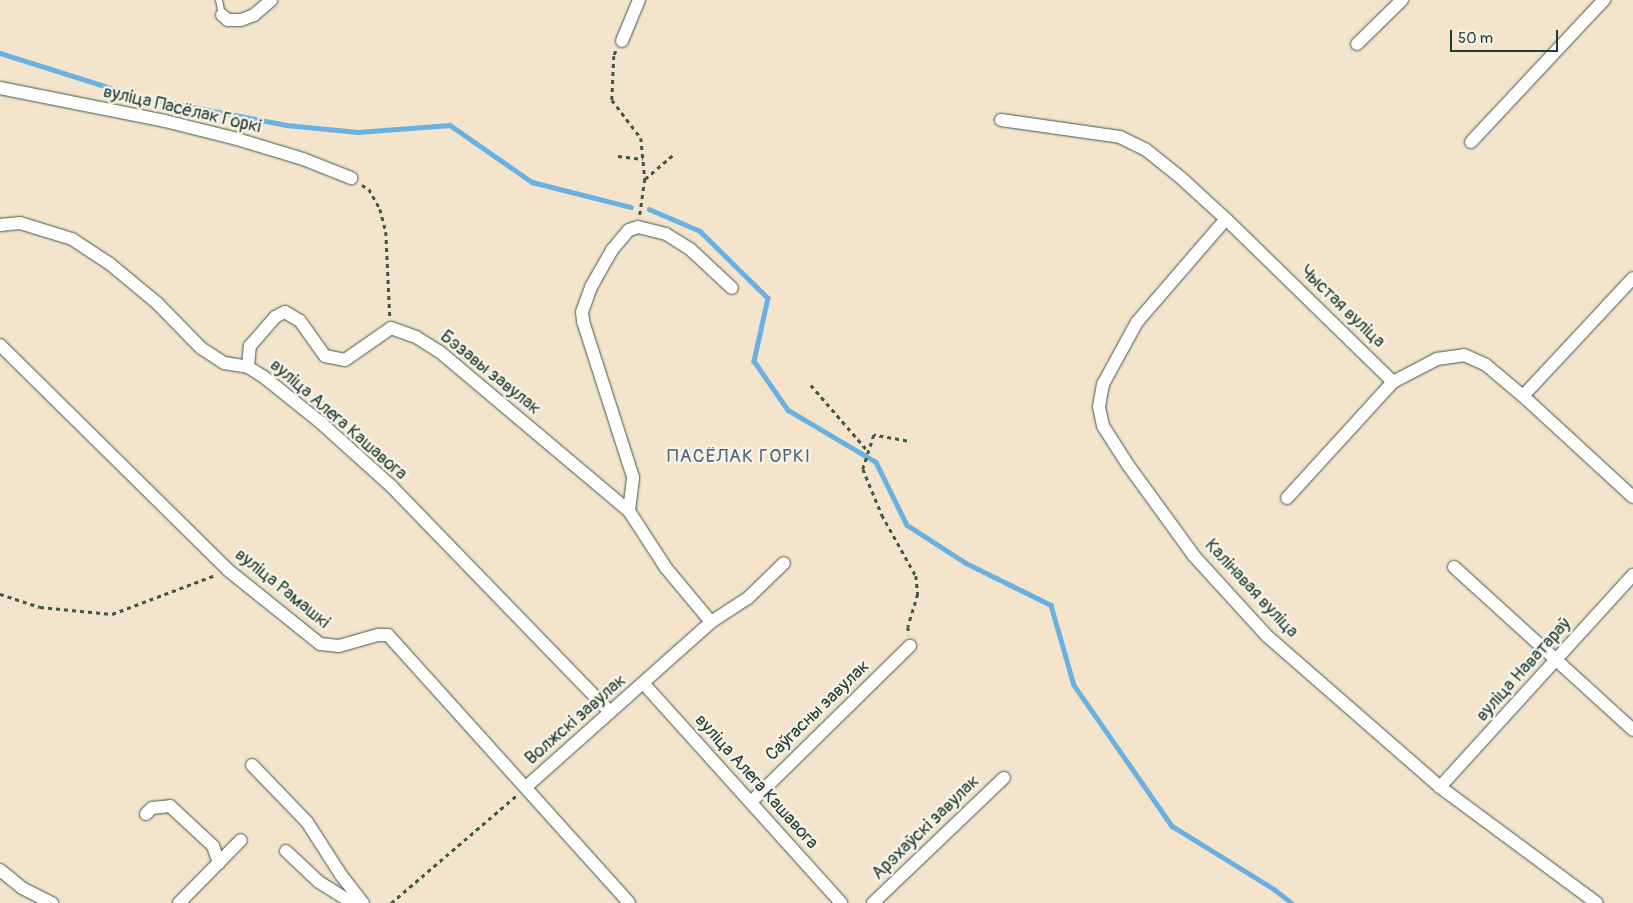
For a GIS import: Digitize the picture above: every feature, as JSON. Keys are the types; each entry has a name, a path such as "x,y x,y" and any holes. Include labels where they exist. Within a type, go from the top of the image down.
{"street":[{"path":"222,14 228,20 241,20 254,15 271,0"},
{"path":"622,41 639,0"},
{"path":"1357,44 1402,0"},
{"path":"1471,142 1604,0"},
{"name":"вуліца Пасёлак Горкі","path":"0,88 165,121 236,139 303,159 351,178"},
{"name":"Чыстая вуліца","path":"1000,120 1120,137 1144,148 1180,177 1226,219 1393,382"},
{"name":"Калінавая вуліца","path":"1226,219 1137,322 1103,384 1099,407 1103,426 1128,465 1194,556 1267,636 1440,787 1597,903"},
{"name":"вуліца Алега Кашавога","path":"0,225 20,223 72,239 110,264 157,303 201,348 224,364 248,367 264,376 320,422 391,486 610,712"},
{"path":"711,622 666,568 629,511 633,477 587,340 582,312 586,297 605,260 625,234 638,227 666,234 690,249 732,288"},
{"path":"1523,396 1633,278"},
{"name":"Бэзавы завулак","path":"248,367 250,346 274,317 285,312 300,321 325,356 345,360 391,328 416,337 440,352 629,511"},
{"name":"вуліца Рамашкі","path":"0,345 228,570 320,644 339,646 378,635 388,635 629,903"},
{"path":"1287,498 1393,382 1437,359 1464,354 1486,365 1523,396 1633,497"},
{"name":"Волжскі завулак","path":"526,787 644,684 711,622 748,598 784,563"},
{"path":"1454,566 1633,730"},
{"name":"вуліца Наватараў","path":"1440,787 1633,575"},
{"name":"Саўгасны завулак","path":"751,802 910,646"},
{"name":"вуліца Алега Кашавога","path":"644,684 841,903"},
{"path":"252,765 307,822 341,875 362,903"},
{"name":"Арэхаўскі завулак","path":"873,903 1004,778"},
{"path":"146,814 152,808 170,806 213,846 219,863"},
{"path":"179,903 241,840"},
{"path":"286,851 319,882 352,903"},
{"path":"0,870 22,888 52,903"}],"lane":[{"path":"219,0 222,14"}],"path":[{"path":"622,41 614,56 612,100 641,138 645,179 638,227"},
{"path":"645,179 674,154"},
{"path":"618,156 643,159"},
{"path":"351,178 369,189 380,209 386,232 389,309"},
{"path":"811,385 868,451"},
{"path":"907,441 874,435 863,469 882,515 916,576 918,594 908,627 910,646"},
{"path":"0,594 40,608 112,614 228,570"},
{"name":"Волжскі завулак","path":"391,903 526,787"}],"waterway":[{"path":"0,53 136,96 286,125 358,132 450,125 532,182 631,207"},
{"path":"649,209 700,231 768,298 754,361 788,410 876,462 907,525 966,563 1051,605 1074,685 1172,826 1274,889 1292,903"}],"district":[{"name":"ПАСЁЛАК ГОРКІ","path":"739,457"}]}
